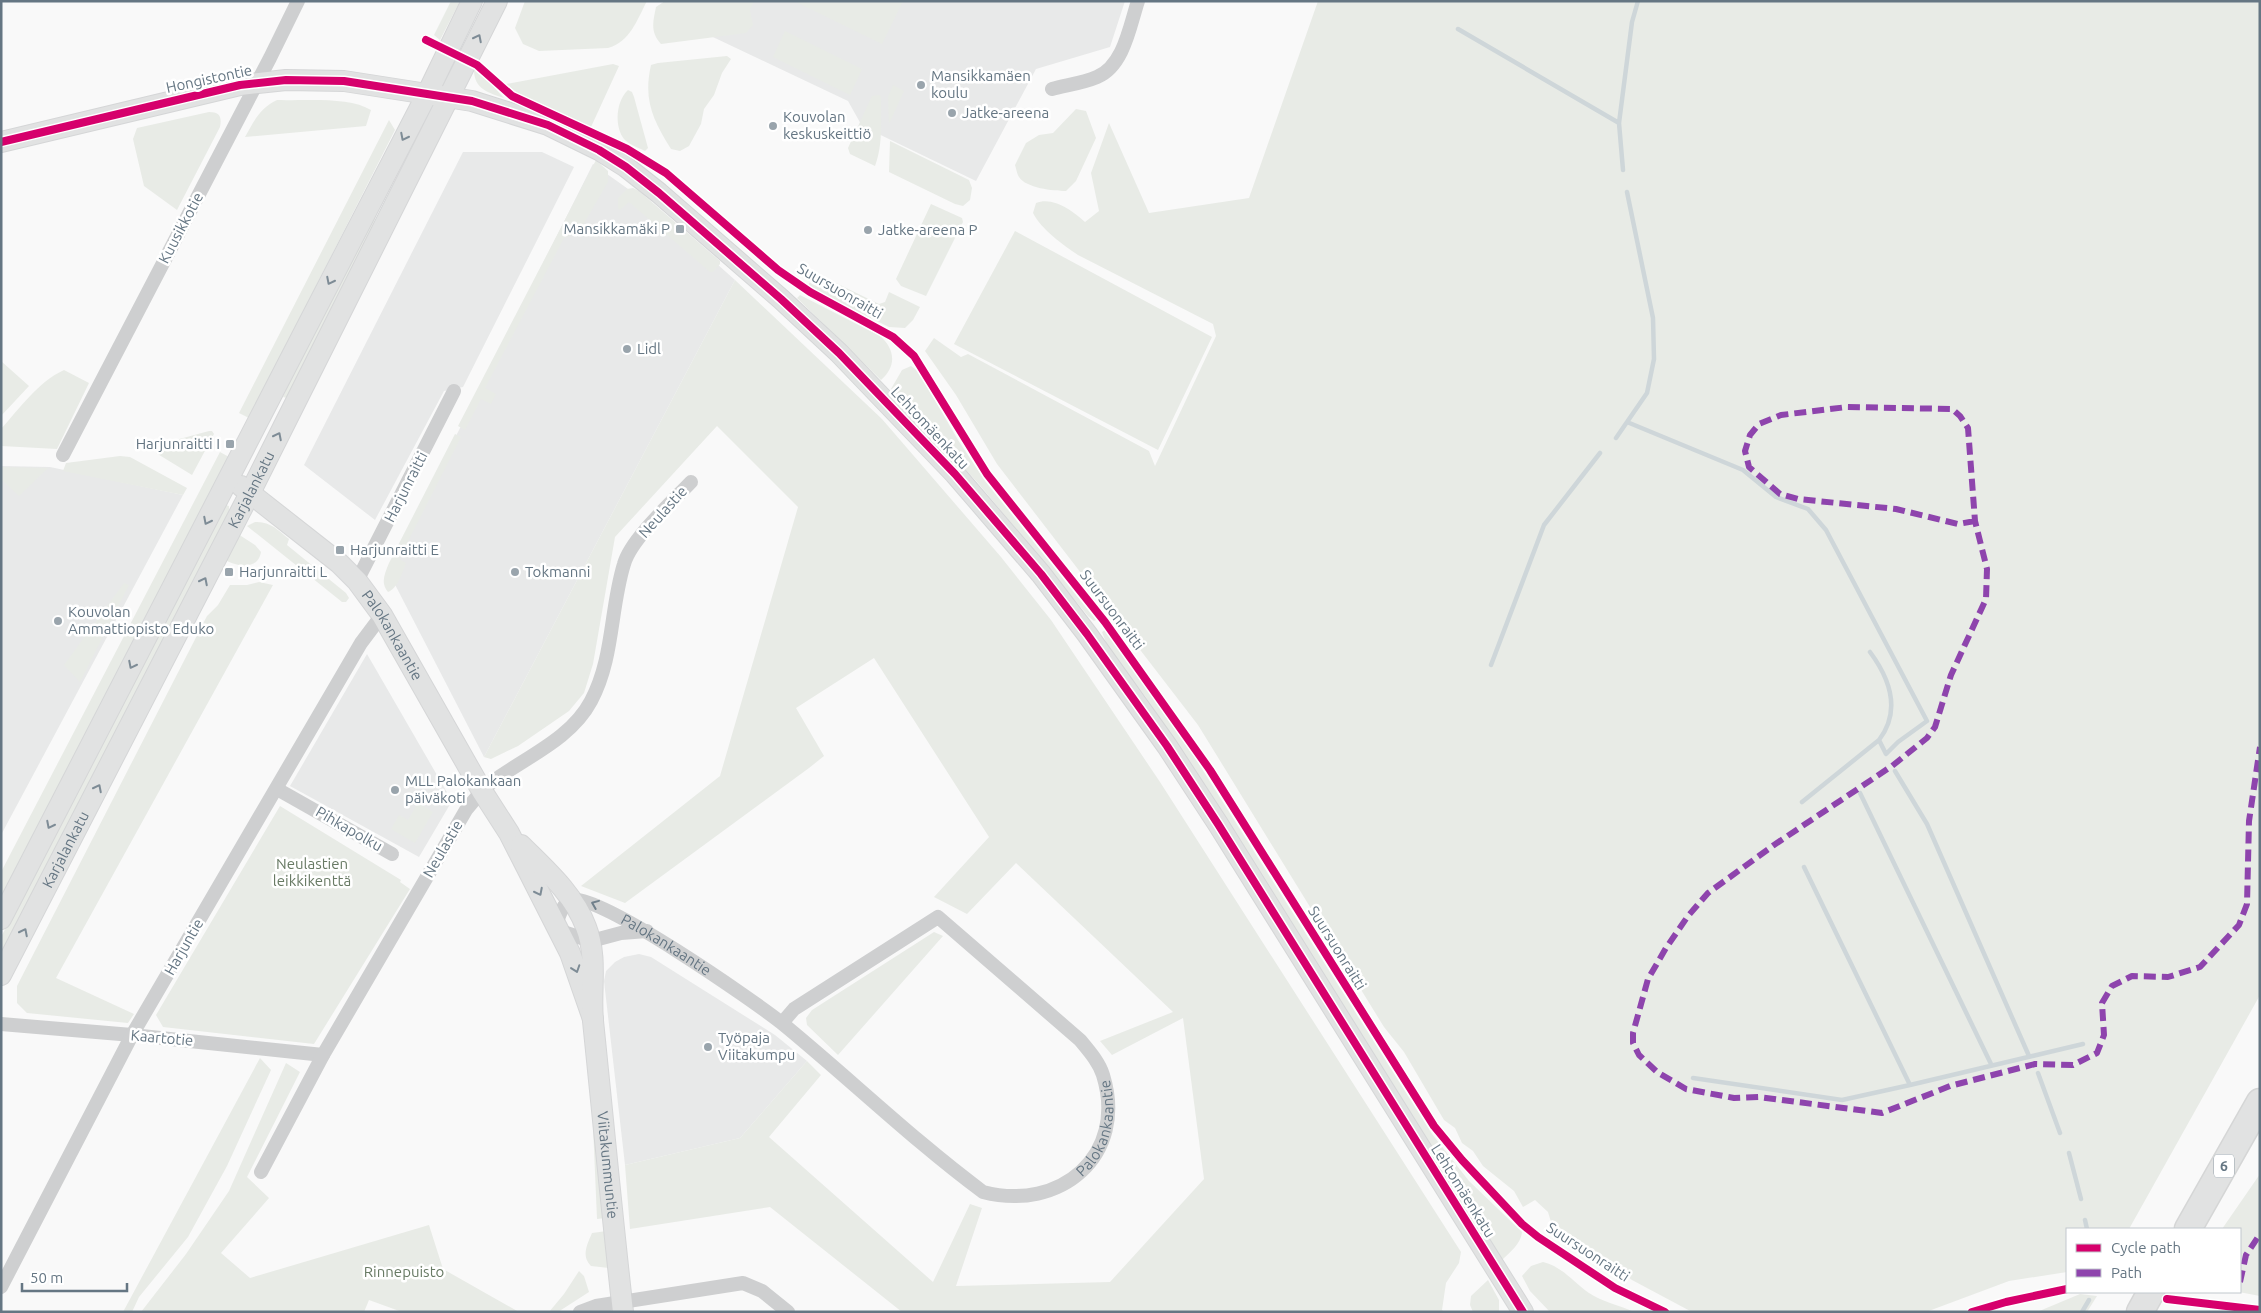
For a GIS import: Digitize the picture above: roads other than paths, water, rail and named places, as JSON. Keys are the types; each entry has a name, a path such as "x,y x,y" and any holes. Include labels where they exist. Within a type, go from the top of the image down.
{"highway":[{"name":"6","path":"2189,1228 2260,1102"},
{"path":"2140,1312 2151,1293"}],"street":[{"name":"Kuusikkotie","path":"63,455 298,1"},
{"name":"Karjalankatu","path":"1,919 427,94 472,1"},
{"name":"Karjalankatu","path":"1,975 250,493 497,1"},
{"path":"1052,89 1099,77 1109,69 1126,39 1138,1"},
{"name":"Hongistontie","path":"1,142 220,88 257,82 344,81 427,94"},
{"name":"Lehtomäenkatu","path":"427,94 472,101 548,125 599,150 626,167 743,265 839,353 920,436 985,507 1072,614 1167,746 1218,824 1523,1312"},
{"name":"Harjunraitti","path":"358,581 454,392"},
{"name":"Palokankaantie","path":"229,477 316,543 358,581 382,615 482,791 509,833 558,928"},
{"name":"Neulastie","path":"261,1172 323,1055 466,810 482,791 565,731 581,716 591,702 600,682 607,656 624,563 637,540 691,482"},
{"name":"Harjuntie","path":"1,1287 132,1035 367,633 382,615"},
{"name":"Pihkapolku","path":"277,789 392,854"},
{"name":"Palokankaantie","path":"509,833 573,900 584,900 601,906 647,931 782,1023 983,1192 1002,1197 1018,1197 1054,1190 1070,1181 1086,1167 1104,1137 1108,1118 1107,1095 1102,1074 1092,1054 1080,1040 938,916 794,1008 782,1023"},
{"path":"573,900 560,912 558,928 591,941 621,933 647,931"},
{"name":"Viitakummuntie","path":"573,900 591,941 593,959 593,1018 623,1307"},
{"name":"Viitakummuntie","path":"558,928 570,953 593,1018"},
{"name":"Kaartotie","path":"1,1024 132,1035 323,1055"},
{"path":"580,1312 596,1306 623,1307 722,1285 743,1283 762,1291 788,1312"}],"waterway":[{"path":"1623,170 1619,123 1632,22 1638,1"},
{"path":"1458,29 1619,123"},
{"path":"1616,438 1647,393 1654,359 1653,318 1627,192"},
{"path":"1627,422 1743,470 1776,497 1808,509 1826,530 1927,721 1898,742 1886,754 1879,740 1890,718 1890,695 1883,673 1870,652"},
{"path":"1491,665 1544,525 1600,453"},
{"path":"1802,802 1879,740"},
{"path":"1895,771 1927,824 2029,1056"},
{"path":"1860,793 1991,1064"},
{"path":"1804,867 1910,1085 2083,1044"},
{"path":"2038,1073 2060,1133"},
{"path":"1693,1078 1842,1100 1910,1085"},
{"path":"2069,1153 2081,1199"},
{"path":"2085,1220 2087,1228"},
{"path":"2082,1312 2089,1300"}],"place":[{"name":"Mansikkamäen koulu","path":"921,85"},
{"name":"Jatke-areena","path":"952,113"},
{"name":"Kouvolan keskuskeittiö","path":"773,126"},
{"name":"Mansikkamäki P","path":"680,229"},
{"name":"Jatke-areena P","path":"868,230"},
{"name":"Lidl","path":"627,349"},
{"name":"Harjunraitti I","path":"230,444"},
{"name":"Harjunraitti E","path":"340,550"},
{"name":"Harjunraitti L","path":"229,572"},
{"name":"Tokmanni","path":"515,572"},
{"name":"Kouvolan Ammattiopisto Eduko","path":"58,621"},
{"name":"MLL Palokankaan päiväkoti","path":"395,790"},
{"name":"Työpaja Viitakumpu","path":"708,1047"}],"park label":[{"name":"Neulastien leikkikenttä","path":"312,872"},
{"name":"Rinnepuisto","path":"404,1272"}]}
